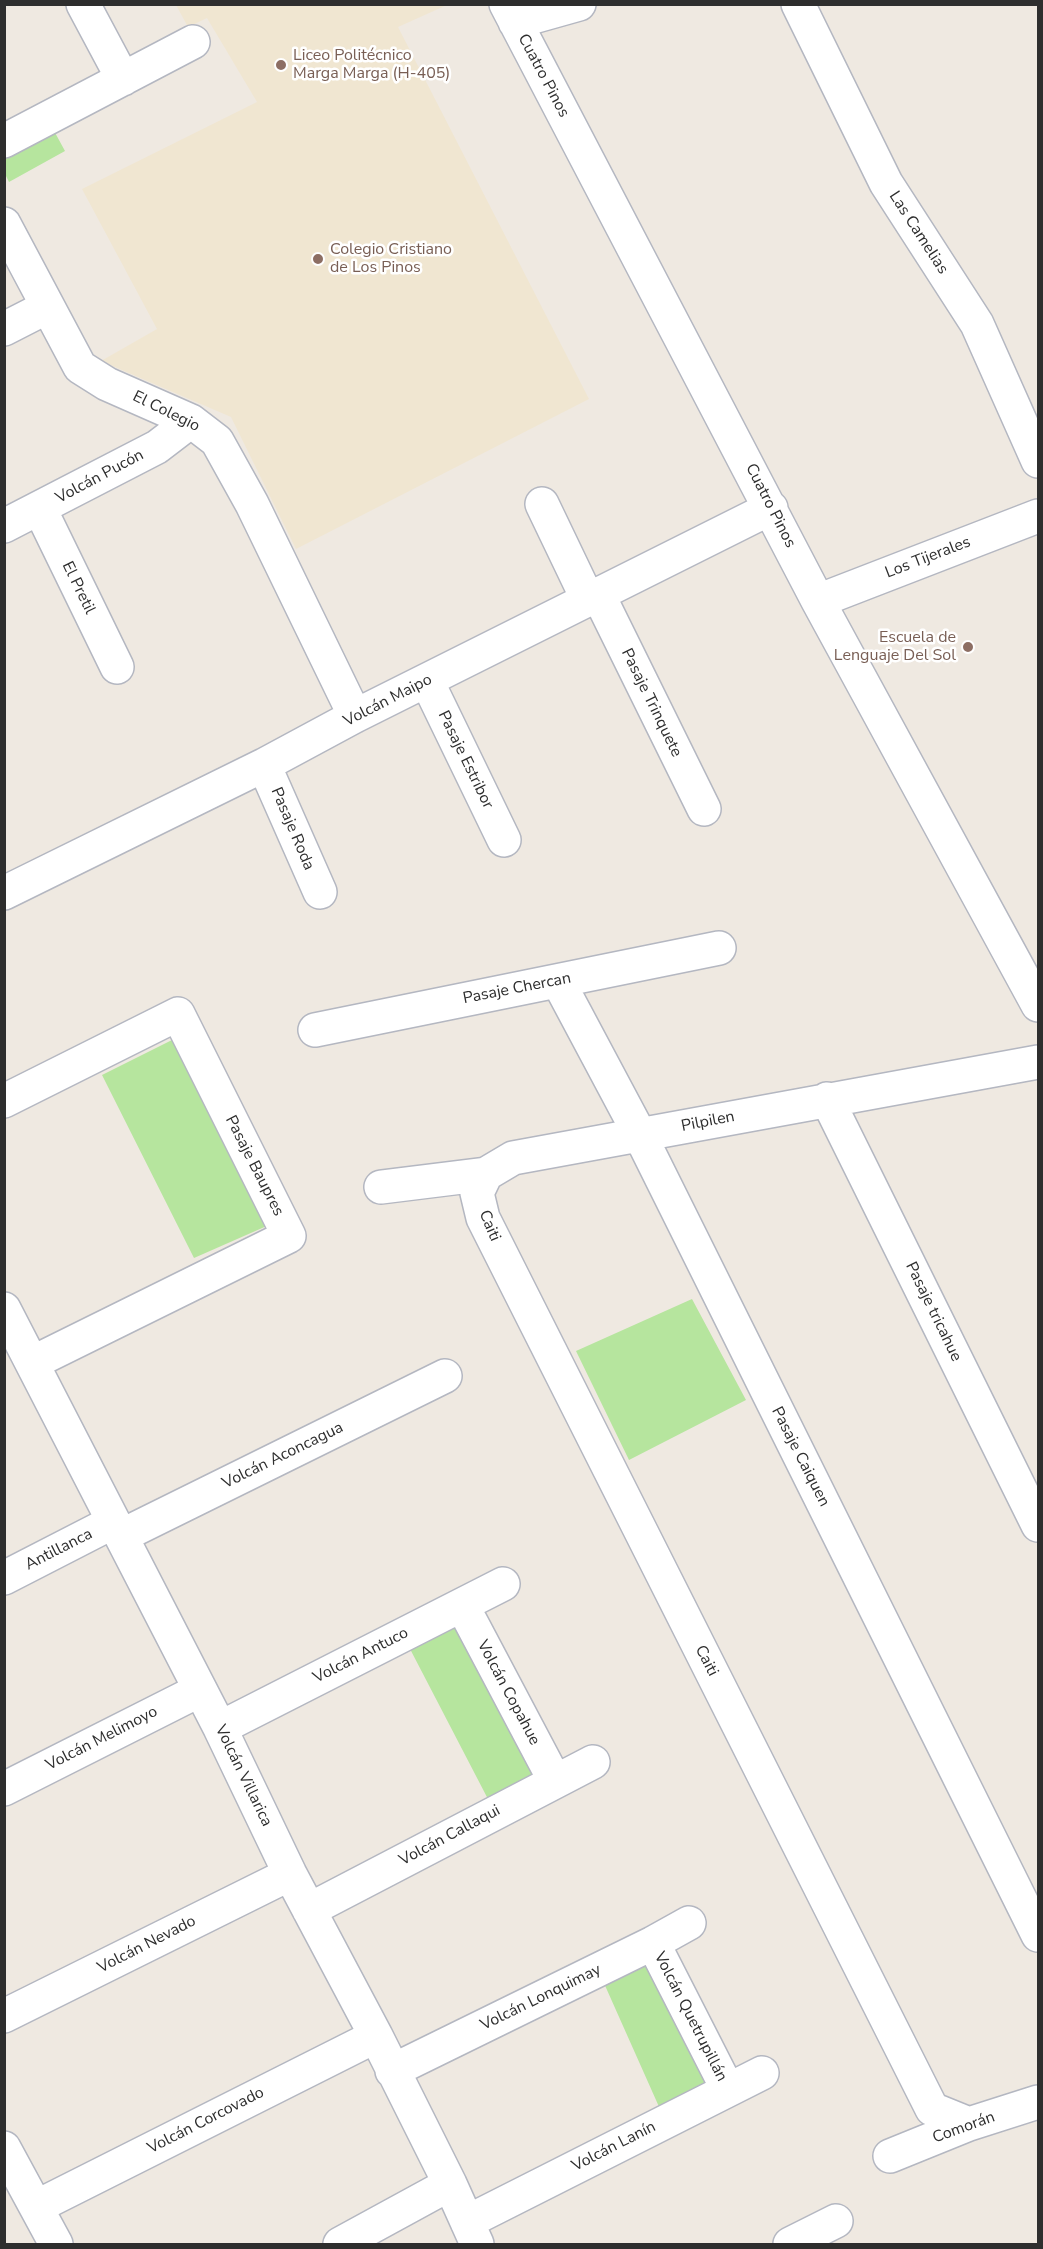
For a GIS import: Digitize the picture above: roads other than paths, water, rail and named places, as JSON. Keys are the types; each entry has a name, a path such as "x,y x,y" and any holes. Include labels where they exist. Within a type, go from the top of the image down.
{"street":[{"path":"83,4 123,79"},
{"path":"510,13 579,4"},
{"name":"Las Camelias","path":"798,4 886,183 977,324 1038,461"},
{"name":"Cuatro Pinos","path":"510,13 818,601 1038,1005"},
{"path":"4,141 193,42"},
{"name":"El Colegio","path":"4,224 80,367 107,384 191,421 218,441 252,504 355,716"},
{"path":"4,329 47,307"},
{"name":"Volcán Pucón","path":"4,526 157,447 191,421"},
{"name":"Pasaje Trinquete","path":"542,504 704,809"},
{"name":"El Pretil","path":"40,508 117,667"},
{"name":"Volcán Maipo","path":"4,893 264,765 355,716 771,508"},
{"name":"Los Tijerales","path":"818,601 1038,516"},
{"name":"Pasaje Estribor","path":"427,681 504,840"},
{"name":"Pasaje Roda","path":"264,765 320,892"},
{"name":"Pasaje Chercan","path":"315,1030 719,948"},
{"name":"Pasaje Caiquen","path":"558,981 640,1135 1038,1935"},
{"name":"Pasaje Baupres","path":"4,1101 178,1014 289,1236 32,1363"},
{"name":"Pilpilen","path":"381,1187 486,1174 513,1158 1038,1062"},
{"name":"Pasaje tricahue","path":"827,1099 1038,1525"},
{"name":"Caiti","path":"486,1174 477,1193 483,1218 932,2109 969,2124"},
{"name":"Volcán Villarica","path":"4,1309 220,1728 290,1874 376,2036 472,2233"},
{"name":"Volcán Aconcagua","path":"117,1529 445,1376"},
{"name":"Antillanca","path":"4,1578 117,1529"},
{"name":"Volcán Antuco","path":"220,1728 503,1584"},
{"name":"Volcán Copahue","path":"462,1605 555,1781"},
{"name":"Volcán Melimoyo","path":"4,1789 200,1690"},
{"name":"Volcán Callaqui","path":"309,1910 592,1762"},
{"name":"Volcán Nevado","path":"4,2016 290,1874"},
{"name":"Volcán Lonquimay","path":"392,2071 653,1943 689,1923"},
{"name":"Volcán Quetrupillán","path":"653,1943 728,2090"},
{"name":"Volcán Corcovado","path":"36,2207 376,2036"},
{"name":"Volcán Lanín","path":"472,2233 762,2073"},
{"name":"Comorán","path":"890,2156 969,2124 1038,2102"},
{"path":"4,2148 56,2244"},
{"path":"340,2244 450,2184"},
{"path":"797,2243 836,2221"}],"place":[{"name":"Liceo Politécnico Marga Marga (H-405)","path":"281,65"},
{"name":"Colegio Cristiano de Los Pinos","path":"318,259"},
{"name":"Escuela de Lenguaje Del Sol","path":"968,647"}]}
